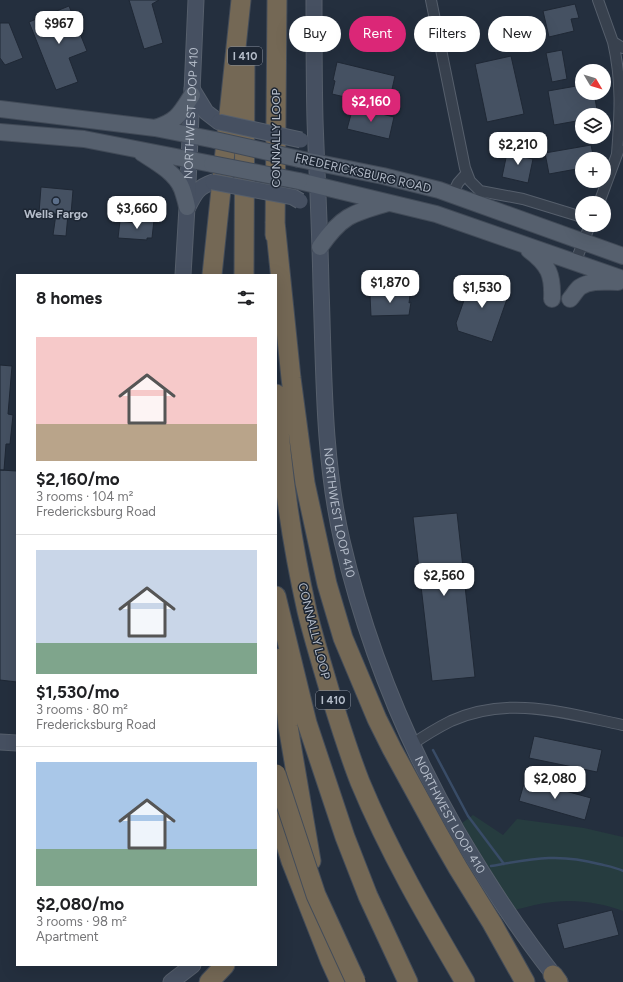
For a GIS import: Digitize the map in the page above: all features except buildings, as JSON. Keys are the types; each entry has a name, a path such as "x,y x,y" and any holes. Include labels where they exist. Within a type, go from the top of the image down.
{"highway":[{"path":"212,274 241,0"},
{"name":"I 410","path":"244,274 245,0"},
{"name":"CONNALLY LOOP","path":"272,274 275,222 277,0"},
{"path":"275,222 291,378 305,483 324,570 343,638 376,719 392,750 458,868 492,923 525,982"},
{"name":"CONNALLY LOOP","path":"277,409 293,540 307,612 344,736 360,782 402,871 465,982"},
{"name":"I 410","path":"277,600 307,723 342,829 368,896 408,982"},
{"path":"277,615 288,726 307,841 318,889 335,946 350,982"},
{"path":"277,777 316,895 356,982"},
{"path":"277,816 291,861 340,982"},
{"path":"458,868 510,982"},
{"path":"209,982 224,966"}],"main road":[{"name":"NORTHWEST LOOP 410","path":"183,274 191,134 196,0"},
{"name":"NORTHWEST LOOP 410","path":"314,0 315,121 318,163 325,418 334,493 342,540 357,596 378,664 412,745 439,800 482,873 519,928 557,980"},
{"path":"156,128 169,123 175,118 192,92 206,112 219,122 301,140 311,133 315,121"},
{"name":"FREDERICKSBURG ROAD","path":"0,109 156,128 191,134 299,159 383,176 452,195 623,256"},
{"name":"FREDERICKSBURG ROAD","path":"0,132 84,139 318,185 436,214 623,280"},
{"path":"138,150 154,160 176,180 182,188 187,207"},
{"path":"187,207 194,195 202,186 212,182 293,197 309,207 319,221"},
{"path":"320,247 329,234 348,217 357,212 389,202"},
{"path":"520,243 540,258 548,268 553,285 552,299"},
{"path":"570,299 580,287 597,282 623,280"},
{"path":"0,742 16,743"},
{"path":"171,982 192,966"}],"street":[{"path":"431,0 466,174 474,185 480,190 523,199 575,215"},
{"path":"598,0 613,42 620,84 617,154"},
{"path":"613,42 623,48"},
{"path":"601,196 617,154 623,143"},
{"path":"452,195 458,183 466,174"},
{"path":"575,263 588,232"},
{"path":"412,745 451,721 471,714 501,708 535,708 623,725"}],"green space":[{"path":"473,815 503,835 517,819 584,828 623,837 623,911 580,901 543,903 514,910 462,823"}],"waterway":[{"path":"433,750 468,816 504,864"},
{"path":"491,866 532,859 558,858 584,861 617,868 623,871"}],"place":[{"name":"Wells Fargo","path":"56,201"}]}
